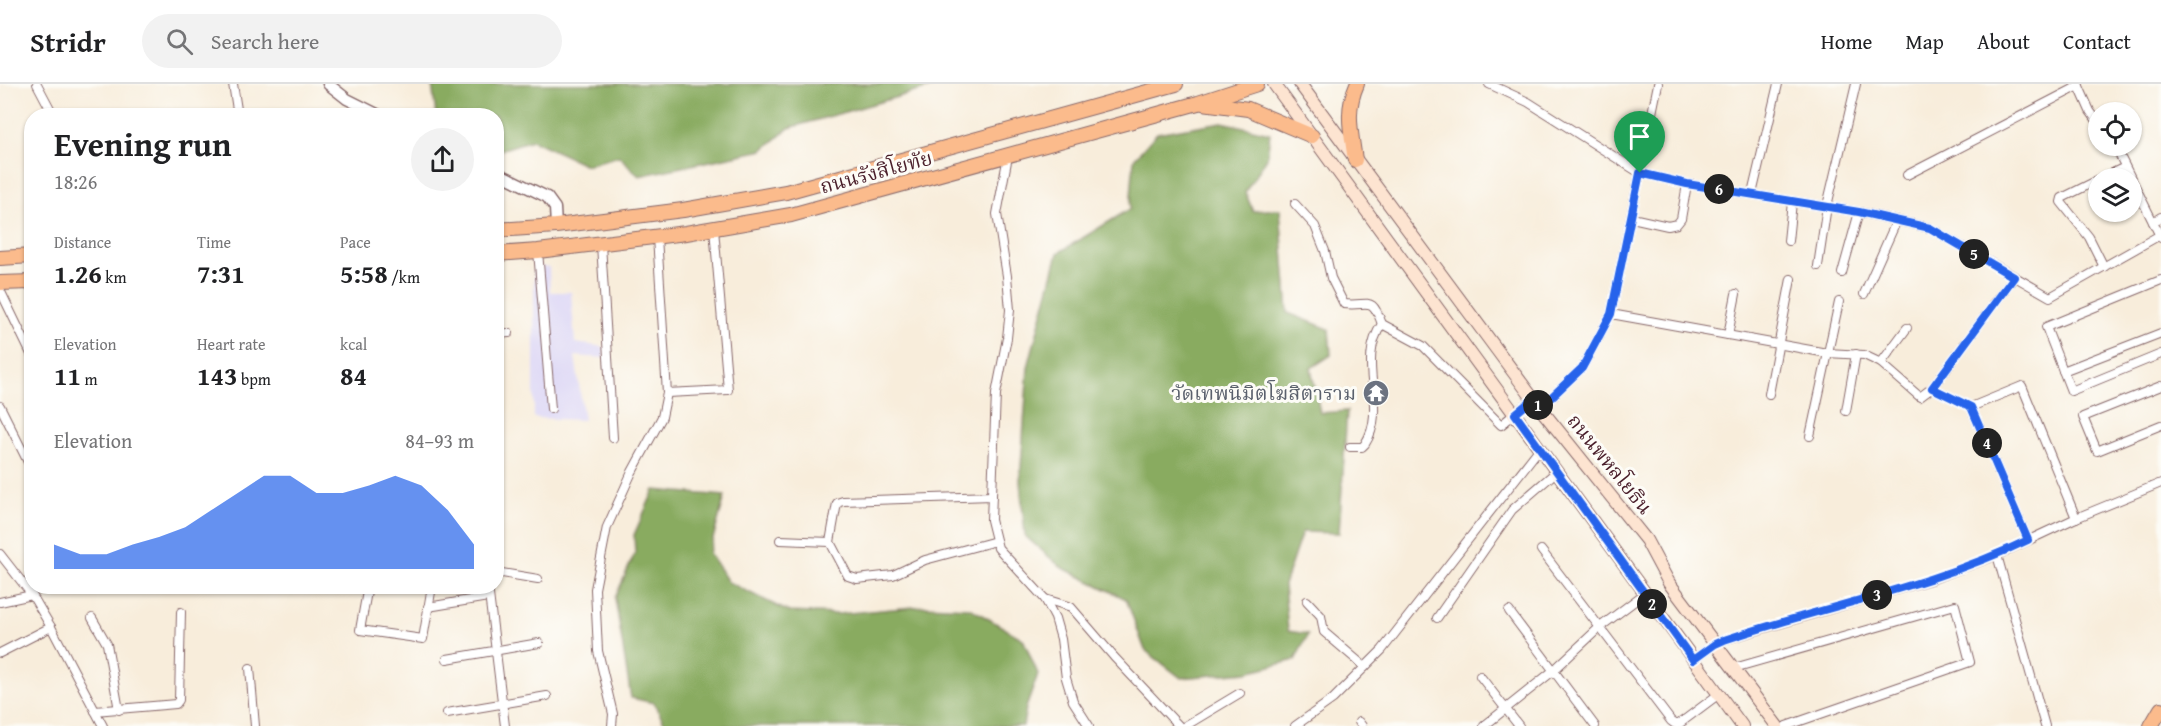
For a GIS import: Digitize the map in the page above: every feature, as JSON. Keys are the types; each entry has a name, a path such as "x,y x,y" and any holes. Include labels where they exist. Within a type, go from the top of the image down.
{"main road":[{"path":"1126,98 1148,84"},
{"name":"ถนนรังสิโยทัย","path":"504,229 556,226 683,210 786,192 1176,84"},
{"name":"ถนนรังสิโยทัย","path":"504,253 657,237 791,215 1198,103 1257,84"},
{"path":"1274,84 1742,726"},
{"name":"ถนนพหลโยธิน","path":"1300,84 1537,403 1646,540 1669,584 1777,726"},
{"path":"1355,160 1349,113 1350,100 1357,84"},
{"path":"1198,103 1248,109 1312,136"},
{"path":"0,258 24,256"},
{"path":"0,283 24,282"},
{"path":"2151,726 2161,710"}],"street":[{"path":"37,84 50,108"},
{"path":"233,84 237,108"},
{"path":"328,84 347,99 365,108"},
{"path":"1488,84 1528,102 1640,173 1687,184 1859,212 1930,228 2050,297 2160,236 2157,220 2142,196"},
{"path":"1296,204 1315,226 1325,252 1331,278 1343,303 1372,305 1377,310 1382,324 1423,346 1501,425 1515,414 1537,403 1582,368 1611,314 1658,84"},
{"path":"1752,194 1778,84"},
{"path":"1818,266 1827,206 1856,84"},
{"path":"1907,175 2079,85 2088,106"},
{"path":"1008,156 997,214 1010,310 996,394 991,520 998,548 1045,598 1055,618 1061,639 1066,678 1073,701 1089,726"},
{"path":"2120,156 2125,167"},
{"path":"504,176 547,197 555,208 556,226"},
{"path":"1632,218 1668,226 1677,224 1681,219 1687,184"},
{"path":"2088,185 2062,198 2061,202 2090,237 2104,267"},
{"path":"1788,241 1792,202"},
{"path":"1842,273 1859,212"},
{"path":"1864,294 1897,220"},
{"path":"667,393 728,390 714,229"},
{"path":"612,726 613,714 598,651 595,589 607,526 632,472 662,417 667,393 657,237"},
{"path":"601,244 613,438"},
{"path":"538,251 551,409"},
{"path":"1611,314 1827,353 1856,354 1881,363 1920,397 1932,388 2014,277"},
{"path":"1768,394 1791,279"},
{"path":"2161,280 2046,327 2071,391 2161,354"},
{"path":"0,290 24,340"},
{"path":"1728,335 1736,294"},
{"path":"1810,436 1839,302"},
{"path":"1350,447 1362,447 1365,444 1374,421 1370,354 1376,334 1382,324"},
{"path":"1881,363 1907,328"},
{"path":"504,333 509,333"},
{"path":"2063,371 2161,333"},
{"path":"1846,411 1856,354"},
{"path":"1971,407 2022,386 2076,518"},
{"path":"2161,386 2083,417 2097,451 2161,425"},
{"path":"1932,388 1971,407 2028,540"},
{"path":"0,406 24,454"},
{"path":"1295,726 1333,699 1383,650 1539,449"},
{"path":"1437,618 1512,510 1556,472"},
{"path":"1693,660 1715,644 1740,635 1930,580 1997,555 2076,518 2161,483"},
{"path":"992,496 843,501 837,503 830,542 848,576 857,579 893,575 925,560 996,541"},
{"path":"780,540 830,542"},
{"path":"1541,550 1675,724 1689,718 1719,694"},
{"path":"0,554 24,586"},
{"path":"1997,555 2045,726"},
{"path":"504,573 538,579"},
{"path":"367,594 360,630 423,639 430,594"},
{"path":"1484,726 1553,671 1600,627 1644,594"},
{"path":"0,603 32,596 51,627 103,726"},
{"path":"428,607 488,597 505,726"},
{"path":"1045,598 1071,607 1179,726"},
{"path":"1307,601 1321,616 1324,632 1365,667"},
{"path":"1734,668 1955,605 1971,662 1786,726"},
{"path":"1509,611 1595,726"},
{"path":"95,711 176,704 179,700 181,612"},
{"path":"92,618 107,644 119,710"},
{"path":"0,653 51,627"},
{"path":"447,659 539,643"},
{"path":"250,668 255,726"},
{"path":"1480,676 1519,726"},
{"path":"1185,726 1240,693"},
{"path":"447,712 546,696"}],"shaded area":[{"path":"534,267 549,267 550,292 571,292 575,343 604,347 604,358 575,356 584,420 534,418"}],"green space":[{"path":"432,84 943,84 789,128 763,150 639,176 619,156 586,165 532,140 504,149 504,108 435,108"},
{"path":"1222,122 1270,133 1267,158 1245,192 1253,211 1280,209 1288,313 1329,329 1331,355 1311,368 1320,413 1347,411 1339,533 1302,532 1284,585 1288,631 1308,634 1295,660 1247,672 1181,678 1145,650 1126,599 1061,567 1025,536 1020,481 1028,367 1058,253 1130,209 1134,159 1157,133"},
{"path":"654,490 725,496 709,553 728,582 789,612 838,614 925,606 970,608 1023,639 1038,674 1026,708 1023,726 666,726 654,703 631,698 615,598 635,553 634,535"}],"place":[{"name":"วัดเทพนิมิตโฆสิตาราม","path":"1376,393"}],"route":[{"path":"1640,173 1687,184 1859,212 1930,228 2014,277 1932,388 1971,407 2028,540 1997,555 1930,580 1724,640 1693,660 1515,414 1533,399 1540,408 1582,368 1611,314 1640,173"}]}
